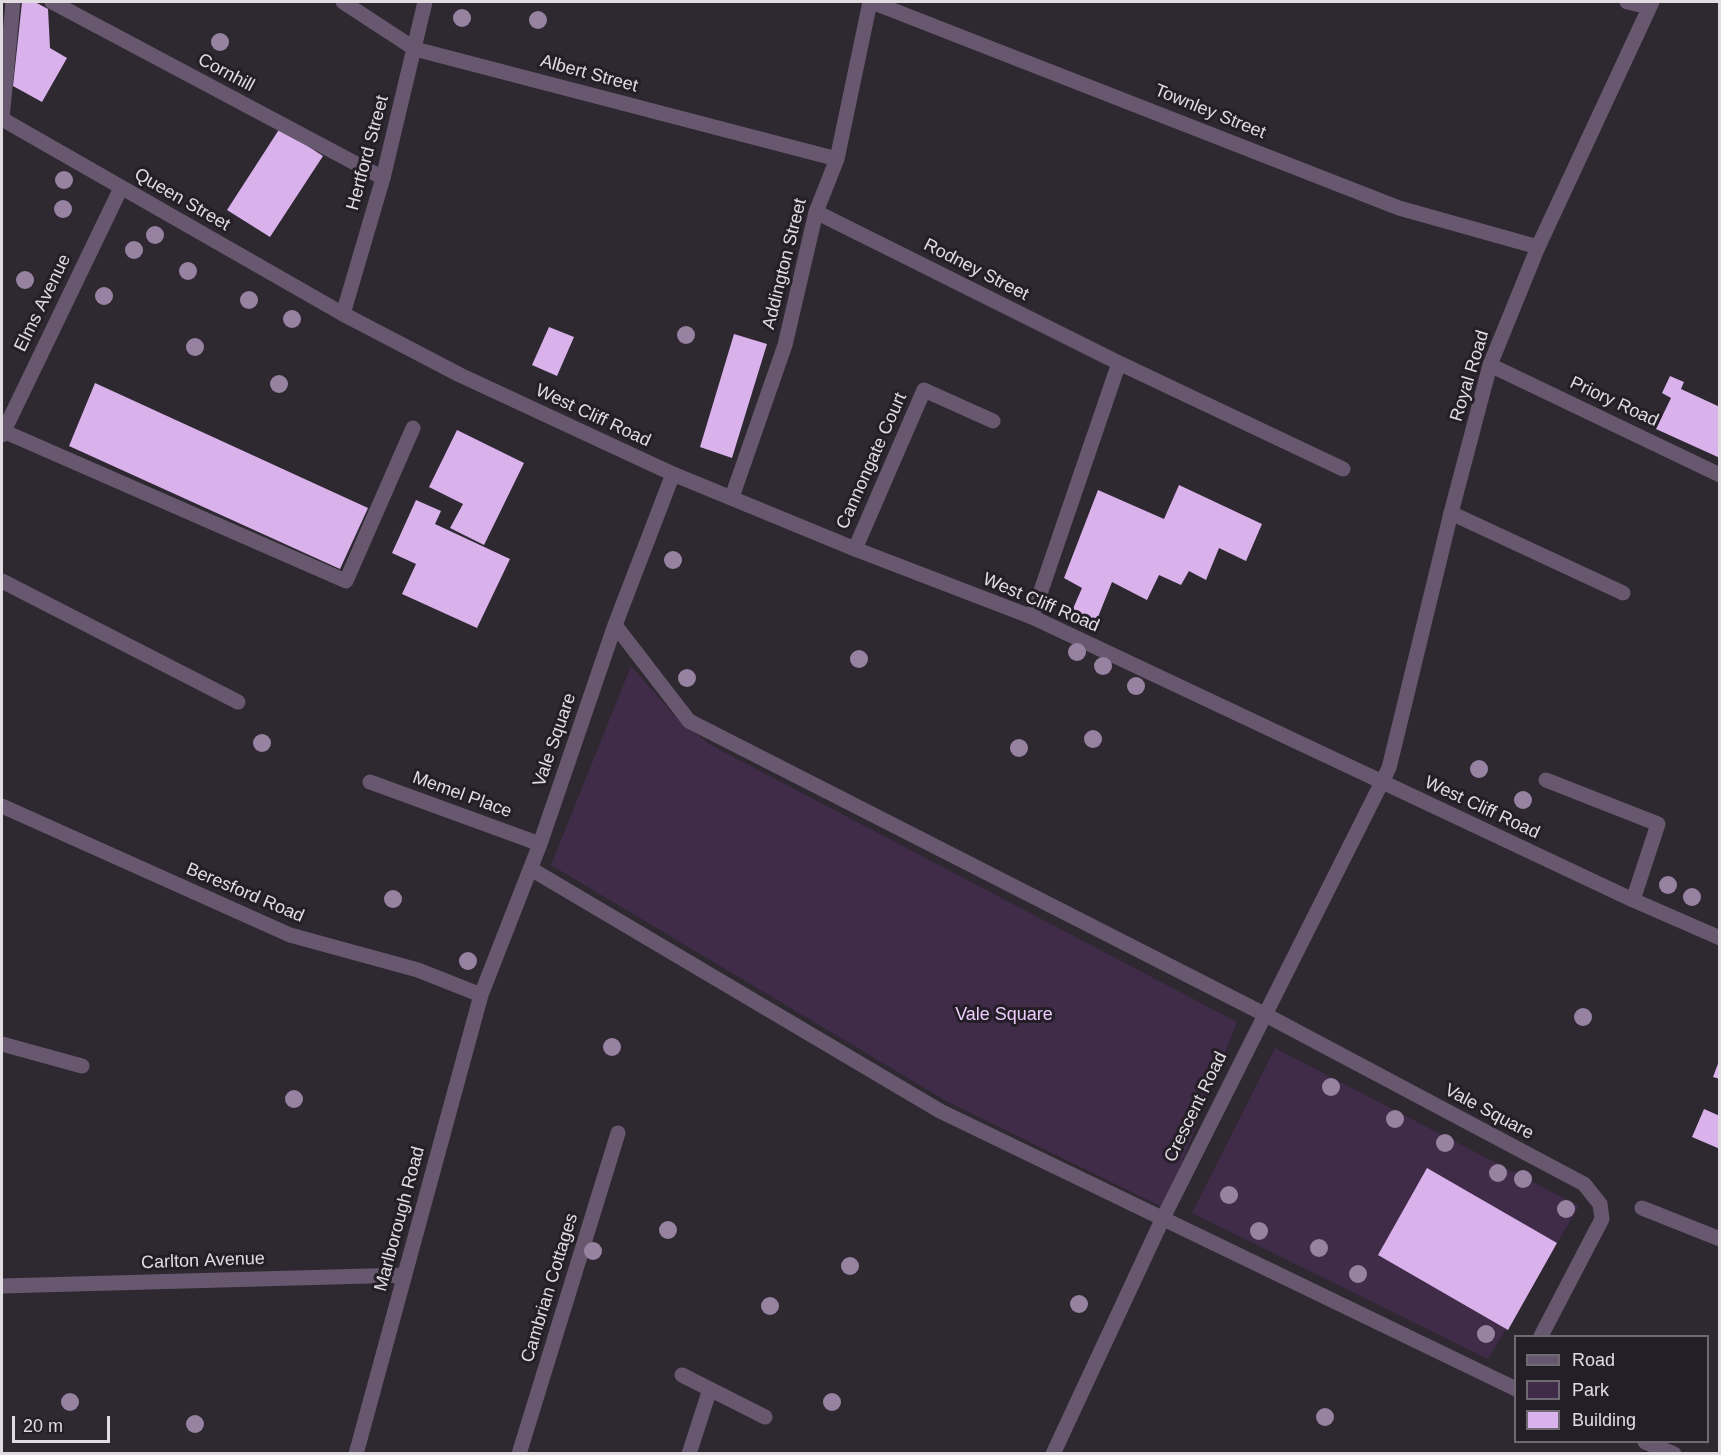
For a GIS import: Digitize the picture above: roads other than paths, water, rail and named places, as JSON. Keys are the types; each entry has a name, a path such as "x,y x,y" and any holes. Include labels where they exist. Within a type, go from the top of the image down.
{"street":[{"path":"2,119 13,2"},
{"name":"Cornhill","path":"52,2 383,178"},
{"name":"Albert Street","path":"343,2 415,49 837,159"},
{"name":"Hertford Street","path":"343,314 383,178 425,2"},
{"name":"Addington Street","path":"732,497 785,345 816,212 837,159 871,2"},
{"name":"Townley Street","path":"871,2 1399,208 1538,247"},
{"path":"1627,2 1650,4"},
{"name":"Royal Road","path":"1380,781 1389,768 1451,513 1490,365 1538,247 1650,4"},
{"name":"Queen Street","path":"2,119 343,314"},
{"name":"Elms Avenue","path":"2,433 121,188"},
{"name":"Rodney Street","path":"816,212 1119,363 1342,469"},
{"name":"West Cliff Road","path":"343,314 460,375 673,474 855,549 1032,617 1633,900 1719,938"},
{"path":"1032,617 1119,363"},
{"name":"Priory Road","path":"1490,365 1719,475"},
{"name":"Cannongate Court","path":"855,549 924,390 993,422"},
{"path":"2,433 346,581 413,428"},
{"name":"Vale Square","path":"480,995 531,869 615,625 673,474"},
{"path":"1451,513 1623,593"},
{"path":"2,581 238,702"},
{"name":"Vale Square","path":"615,625 690,721 1264,1014 1584,1185 1600,1204 1602,1219 1542,1335"},
{"path":"1546,780 1658,824 1633,900"},
{"name":"Crescent Road","path":"1053,1454 1163,1218 1380,781"},
{"name":"Memel Place","path":"370,782 540,844"},
{"name":"Beresford Road","path":"2,807 290,935 418,970 480,995"},
{"path":"531,869 940,1111 1514,1387"},
{"name":"Marlborough Road","path":"356,1454 480,995"},
{"path":"2,1044 82,1066"},
{"name":"Cambrian Cottages","path":"519,1454 618,1133"},
{"path":"1642,1208 1719,1239"},
{"name":"Carlton Avenue","path":"2,1286 405,1275"},
{"path":"682,1375 765,1417"},
{"path":"689,1454 710,1389"},
{"path":"1647,1443 1674,1454"}]}
